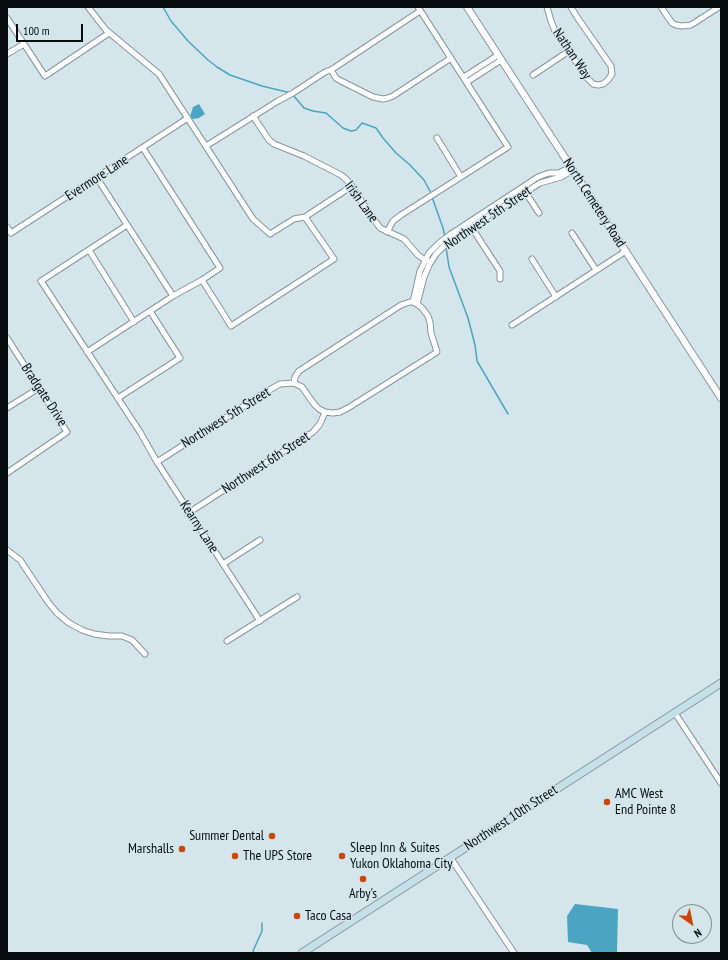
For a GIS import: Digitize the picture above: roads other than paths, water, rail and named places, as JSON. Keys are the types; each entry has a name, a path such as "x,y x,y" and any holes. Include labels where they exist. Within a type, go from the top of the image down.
{"main road":[{"name":"Northwest 10th Street","path":"302,953 721,683"}],"street":[{"path":"88,7 109,33 159,74 253,219 270,234 294,219 305,216 352,186"},
{"name":"North Cemetery Road","path":"467,7 721,398"},
{"name":"Nathan Way","path":"546,7 555,31 590,82 598,85 603,84 612,74 611,66 576,17 571,7"},
{"path":"660,7 672,23 682,26 691,25 719,7"},
{"path":"206,146 253,116 294,93 325,72 331,70 419,9 508,146 397,218 393,221 387,232"},
{"path":"7,18 45,76 109,33"},
{"path":"7,54 24,44"},
{"path":"533,75 569,51"},
{"path":"465,80 500,57"},
{"path":"331,70 339,80 373,97 383,99 393,96 451,58"},
{"name":"Irish Lane","path":"253,116 269,140 274,144 304,156 341,175 352,186 380,228 404,239 418,255 428,261"},
{"name":"Evermore Lane","path":"7,227 11,233 188,118"},
{"path":"437,138 461,177"},
{"path":"87,352 173,296 220,268 143,148"},
{"name":"Northwest 5th Street","path":"415,303 424,278 428,261 448,241 524,190 538,177 549,173 559,173 572,169"},
{"path":"97,178 173,296"},
{"path":"524,190 539,213"},
{"path":"202,280 231,326 334,259 305,216"},
{"path":"127,225 89,250 134,322"},
{"path":"470,225 500,271 500,279"},
{"path":"572,233 596,270"},
{"name":"Kearny Lane","path":"89,250 41,281 140,432 260,621"},
{"path":"512,325 626,251"},
{"path":"532,259 556,297"},
{"path":"410,302 415,303 425,311 429,319 430,333 437,352 340,412 325,412 319,409 302,387 294,383 295,376 299,371 401,305 410,302"},
{"path":"118,398 180,358 150,312"},
{"name":"Bradgate Drive","path":"7,473 67,432 8,341"},
{"name":"Northwest 5th Street","path":"158,462 264,393 280,384 294,383"},
{"path":"7,408 39,388"},
{"name":"Northwest 6th Street","path":"190,512 314,432 320,424 325,412"},
{"path":"224,564 260,540"},
{"path":"7,550 20,560 48,602 57,613 69,623 94,634 122,636 132,640 145,654"},
{"path":"227,641 297,597"},
{"path":"675,713 721,783"},
{"path":"450,857 514,953"}],"water":[{"path":"199,104 205,114 199,118 193,119 190,117 193,107"},
{"path":"575,904 618,909 617,953 592,953 587,945 568,942 567,916"}],"waterway":[{"path":"163,7 171,21 188,41 217,67 230,75 262,86 291,93"},
{"path":"293,95 304,108 326,113 343,128 351,131 356,130 362,123 376,128 396,153 424,180 431,193"},
{"path":"432,197 445,237"},
{"path":"446,247 449,267 468,318 475,345 477,361 508,414"},
{"path":"254,953 253,951 262,931 262,923"}],"place":[{"name":"AMC West End Pointe 8","path":"607,802"},
{"name":"Summer Dental","path":"272,836"},
{"name":"Marshalls","path":"182,849"},
{"name":"The UPS Store","path":"235,856"},
{"name":"Sleep Inn & Suites Yukon Oklahoma City","path":"342,856"},
{"name":"Arby's","path":"363,879"},
{"name":"Taco Casa","path":"297,916"}]}
